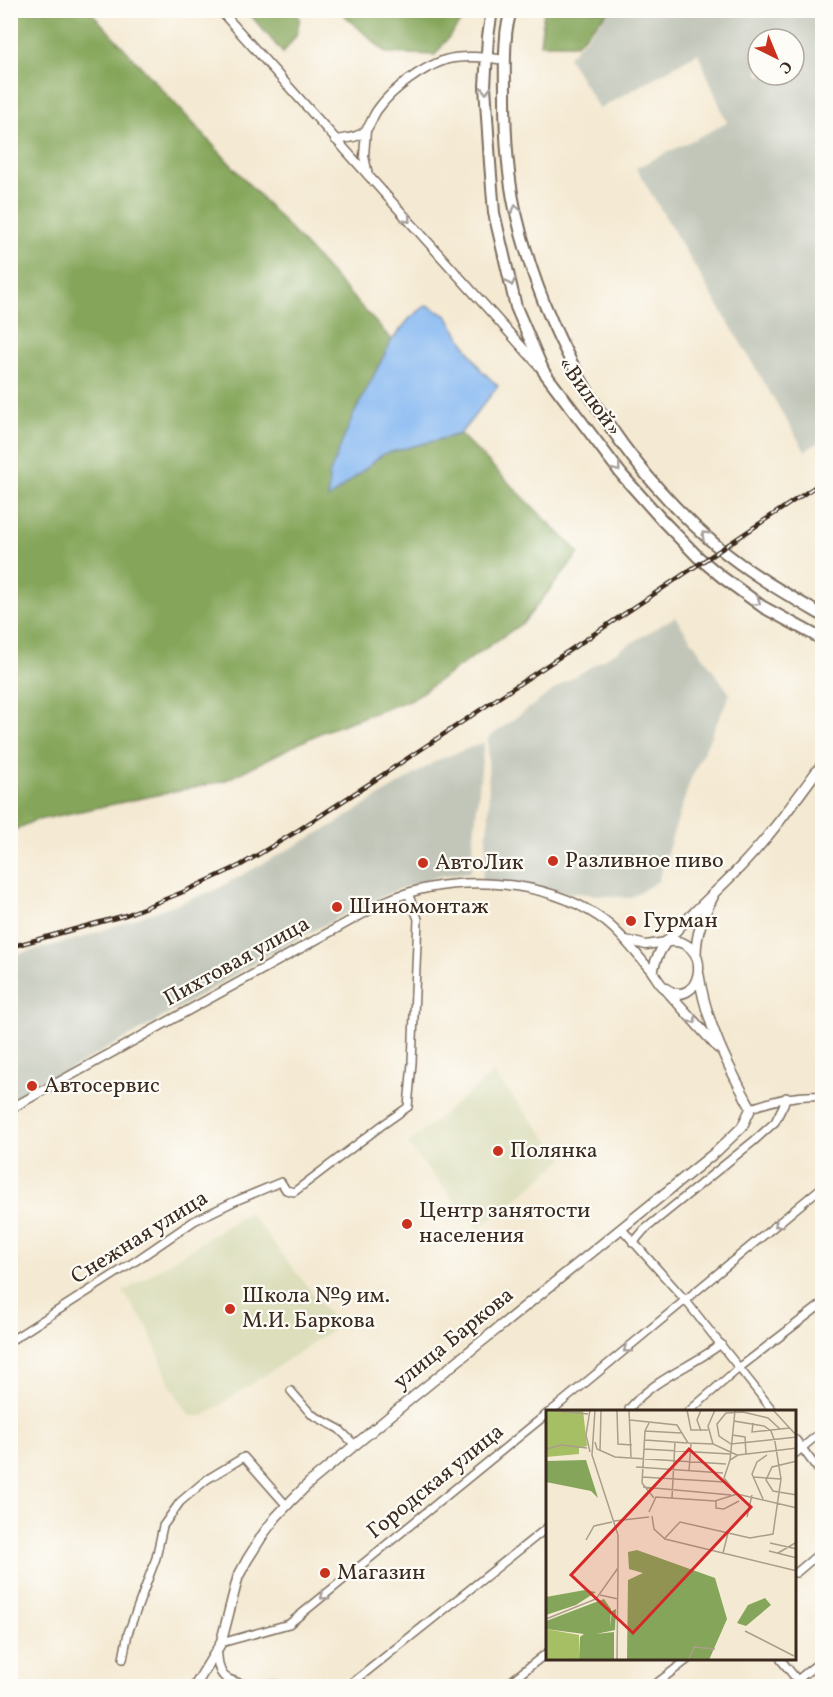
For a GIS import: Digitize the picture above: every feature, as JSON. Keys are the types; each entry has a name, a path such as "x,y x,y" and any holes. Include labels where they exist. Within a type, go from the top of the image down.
{"highway":[{"name":"«Вилюй»","path":"492,10 485,86 495,213 516,307 544,372 622,475 698,557 763,607 822,639"},
{"name":"«Вилюй»","path":"511,10 506,37 505,136 515,207 527,258 569,361 606,423 645,473 690,522 745,569 822,615"}],"main road":[{"path":"721,1052 653,973 655,962 666,942 692,913 765,840 822,764"},
{"path":"715,892 698,932 699,975 706,1008 721,1052 751,1108"},
{"path":"666,942 685,944 692,949 697,958"},
{"path":"665,988 677,993 686,992 695,985 699,975"},
{"name":"улица Баркова","path":"195,1686 219,1646 238,1577 255,1545 286,1506 309,1483 355,1445 733,1137 742,1127 751,1108"}],"street":[{"path":"220,10 544,372"},
{"path":"368,175 364,156 366,130 378,108 402,85 426,69 447,59 487,57 506,60"},
{"path":"336,140 356,136 366,130"},
{"name":"Пихтовая улица","path":"10,1109 386,901 408,893 442,886 471,884 509,885 545,892 576,904 602,919 653,973"},
{"name":"Снежная улица","path":"10,1341 216,1209 281,1182 286,1190 294,1192 408,1107 418,919 408,893"},
{"path":"623,939 646,945 666,942"},
{"path":"751,1108 786,1097 822,1096"},
{"path":"633,1243 644,1230 775,1122 786,1097"},
{"name":"Городская улица","path":"553,1410 822,1187"},
{"path":"621,1228 686,1301 772,1410"},
{"path":"690,1410 822,1304"},
{"path":"629,1410 637,1399 666,1377 693,1363 721,1344"},
{"path":"291,1391 311,1413 339,1429 355,1445"},
{"name":"Городская улица","path":"219,1646 289,1624 546,1415"},
{"path":"822,1431 799,1451 822,1475"},
{"path":"123,1659 128,1633 156,1558 164,1526 180,1502 206,1480 244,1457 286,1506"},
{"path":"350,1686 546,1529"},
{"path":"797,1571 822,1551"},
{"path":"219,1646 218,1665 221,1674 232,1682 251,1686"},
{"path":"505,1686 546,1654"},
{"path":"790,1686 800,1683 822,1660"},
{"path":"653,1686 684,1661"},
{"path":"783,1661 800,1683"},
{"path":"243,1686 290,1686"}],"shaded area":[{"path":"610,11 822,11 822,440 805,451 636,168 727,123 698,53 599,109 568,57"},
{"path":"675,617 730,694 690,781 658,881 630,898 481,884 486,860 486,835 489,820 488,738 562,684"},
{"path":"484,742 470,872 444,875 396,890 347,913 269,954 150,1025 11,1102 11,956 81,938 213,891 335,824 436,761"},
{"path":"493,1073 564,1159 479,1230 407,1144"},
{"name":"Школа №9 им. М.И. Баркова","path":"249,1212 338,1326 204,1416 190,1416 171,1387 148,1328 123,1292"}],"green space":[{"path":"544,10 609,11 576,44 540,44"},
{"path":"11,11 90,11 392,340 352,418 329,498 383,454 460,434 579,553 524,622 412,699 322,732 224,781 33,821 11,832"},
{"path":"247,11 294,11 300,18 296,36 283,53"},
{"path":"340,11 466,11 463,19 435,55 386,53"}],"water":[{"path":"427,305 447,316 481,370 498,386 460,434 383,454 328,499 329,475 352,418 392,340 410,318"}],"railway":[{"path":"10,947 126,915 241,865 372,782 822,482"}],"place":[{"name":"Разливное пиво","path":"553,861"},
{"name":"АвтоЛик","path":"423,863"},
{"name":"Шиномонтаж","path":"337,907"},
{"name":"Гурман","path":"631,921"},
{"name":"Автосервис","path":"32,1086"},
{"name":"Полянка","path":"498,1151"},
{"name":"Центр занятости населения","path":"407,1224"},
{"name":"Школа №9 им. М.И. Баркова","path":"230,1309"},
{"name":"Магазин","path":"325,1573"}]}
